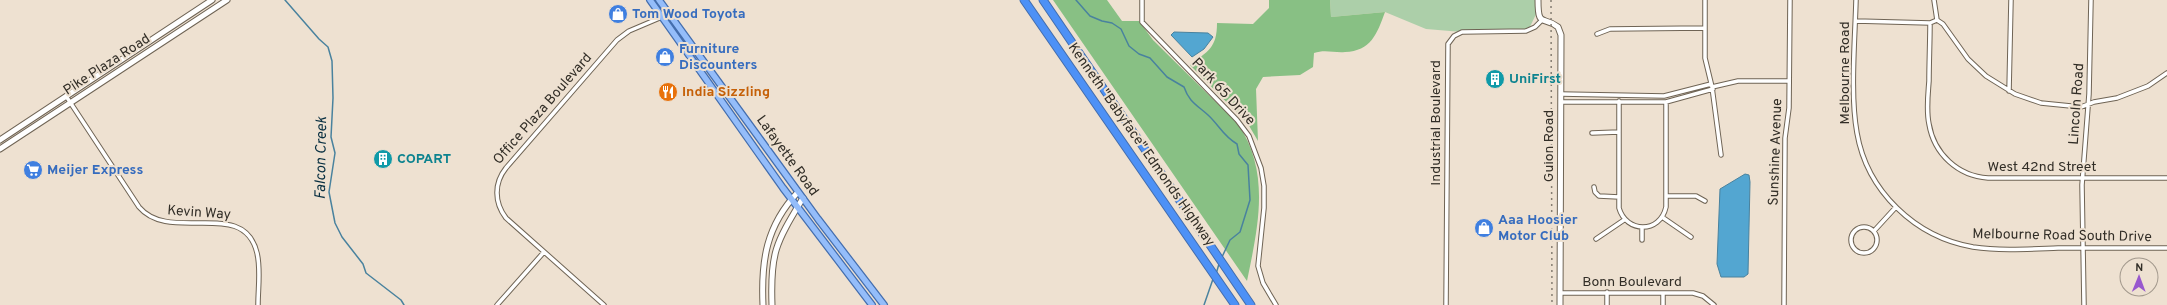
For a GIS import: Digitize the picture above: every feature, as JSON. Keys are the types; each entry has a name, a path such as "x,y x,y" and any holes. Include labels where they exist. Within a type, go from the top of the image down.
{"highway":[{"name":"Kenneth \"Babyface\" Edmonds Highway","path":"1024,0 1235,305"},
{"name":"Kenneth \"Babyface\" Edmonds Highway","path":"1042,0 1250,305"}],"main road":[{"name":"Pike Plaza Road","path":"0,140 212,0"},
{"name":"Pike Plaza Road","path":"0,149 227,0"},
{"name":"Lafayette Road","path":"650,0 797,207 872,305"},
{"name":"Lafayette Road","path":"659,0 798,192 884,305"},
{"path":"1538,0 1538,14 1542,20"},
{"name":"Guion Road","path":"1542,20 1556,25 1561,33 1560,305"},
{"path":"763,305 762,273 766,248 774,227 798,192"},
{"path":"772,305 771,272 775,248 782,232 803,198"}],"street":[{"name":"Park 65 Drive","path":"1142,0 1142,22 1237,120 1252,144 1261,168 1265,194 1258,266 1263,283 1276,305"},
{"path":"1706,0 1705,58 1712,86 1721,155"},
{"name":"Sunshine Avenue","path":"1784,305 1785,138 1789,110 1790,0"},
{"name":"Melbourne Road","path":"1856,0 1854,109 1858,137 1871,173 1883,192 1896,207"},
{"path":"1934,0 1937,20 1943,24 1959,48 1974,65 1990,80 2009,91 2035,101 2056,106 2081,106 2118,98 2136,92 2167,73"},
{"path":"2009,91 2011,0"},
{"name":"Lincoln Road","path":"2084,305 2082,178 2088,104 2091,0"},
{"name":"Office Plaza Boulevard","path":"604,305 508,220 502,213 497,193 501,176 617,40 629,31 669,14"},
{"name":"Industrial Boulevard","path":"1446,305 1448,44 1452,37 1462,32 1526,31 1535,27 1542,20"},
{"path":"1856,21 1930,23 1937,20"},
{"name":"West 42nd Street","path":"1930,23 1928,122 1935,143 1945,158 1964,172 1981,178 2167,178"},
{"path":"1597,34 1610,29 1705,28"},
{"path":"1561,94 1664,96 1738,81 1790,81"},
{"path":"1561,102 1666,102 1712,86"},
{"name":"Kevin Way","path":"66,96 138,205 148,215 166,223 231,224 249,236 255,246 258,256 258,305"},
{"path":"1619,101 1619,208 1624,220 1634,226 1642,228 1653,226 1662,217 1666,209 1666,102"},
{"path":"1592,134 1619,132"},
{"path":"1594,187 1594,192 1599,196 1618,197"},
{"path":"1667,196 1696,196 1705,201"},
{"path":"1874,231 1896,207"},
{"name":"Melbourne Road South Drive","path":"1896,207 1912,221 1933,234 1966,245 1997,249 2167,248"},
{"path":"1662,217 1691,237"},
{"path":"1596,239 1624,220"},
{"path":"1864,226 1874,231 1878,241 1872,250 1862,253 1853,248 1851,238 1856,229 1864,226"},
{"path":"1642,228 1642,240"},
{"path":"497,305 544,252"},
{"path":"1607,292 1607,305"},
{"name":"Bonn Boulevard","path":"1560,293 1693,293 1702,296 1714,305"},
{"path":"1663,293 1663,305"}],"green space":[{"path":"1053,0 1107,0 1122,21 1139,21 1153,40 1238,124 1248,143 1255,162 1258,181 1258,221 1247,281"},
{"path":"1269,0 1330,0 1331,17 1385,12 1376,34 1367,45 1354,51 1322,51 1314,53 1313,67 1300,75 1263,77 1256,89 1258,141 1248,124 1190,65 1213,44 1217,31 1217,23 1253,24 1269,8"},
{"path":"1330,0 1538,0 1538,10 1528,31 1462,32 1426,29 1385,12 1331,17"}],"water":[{"path":"1174,32 1208,33 1213,37 1204,49 1192,57 1171,35"},
{"path":"1745,174 1749,175 1750,182 1748,274 1744,277 1721,277 1717,264 1720,189"}],"waterway":[{"name":"Falcon Creek","path":"285,0 319,39 328,47 332,61 333,98 331,137 335,153 329,192 335,223 342,237 363,264 366,273 401,300 404,305"},
{"path":"1076,0 1090,16 1112,23 1121,29 1129,46 1139,54 1150,58 1167,77 1184,87 1191,100 1212,119 1228,138 1237,144 1239,154 1248,165 1250,200 1240,232 1230,240 1222,257"},
{"path":"1216,274 1219,264"},
{"path":"1204,305 1213,279"}],"railway":[{"path":"1551,0 1552,305"}],"place":[{"name":"Tom Wood Toyota","path":"618,14"},
{"name":"Furniture Discounters","path":"665,57"},
{"name":"UniFirst","path":"1495,79"},
{"name":"India Sizzling","path":"668,92"},
{"name":"COPART","path":"383,159"},
{"name":"Meijer Express","path":"33,170"},
{"name":"Aaa Hoosier Motor Club","path":"1484,228"}]}
